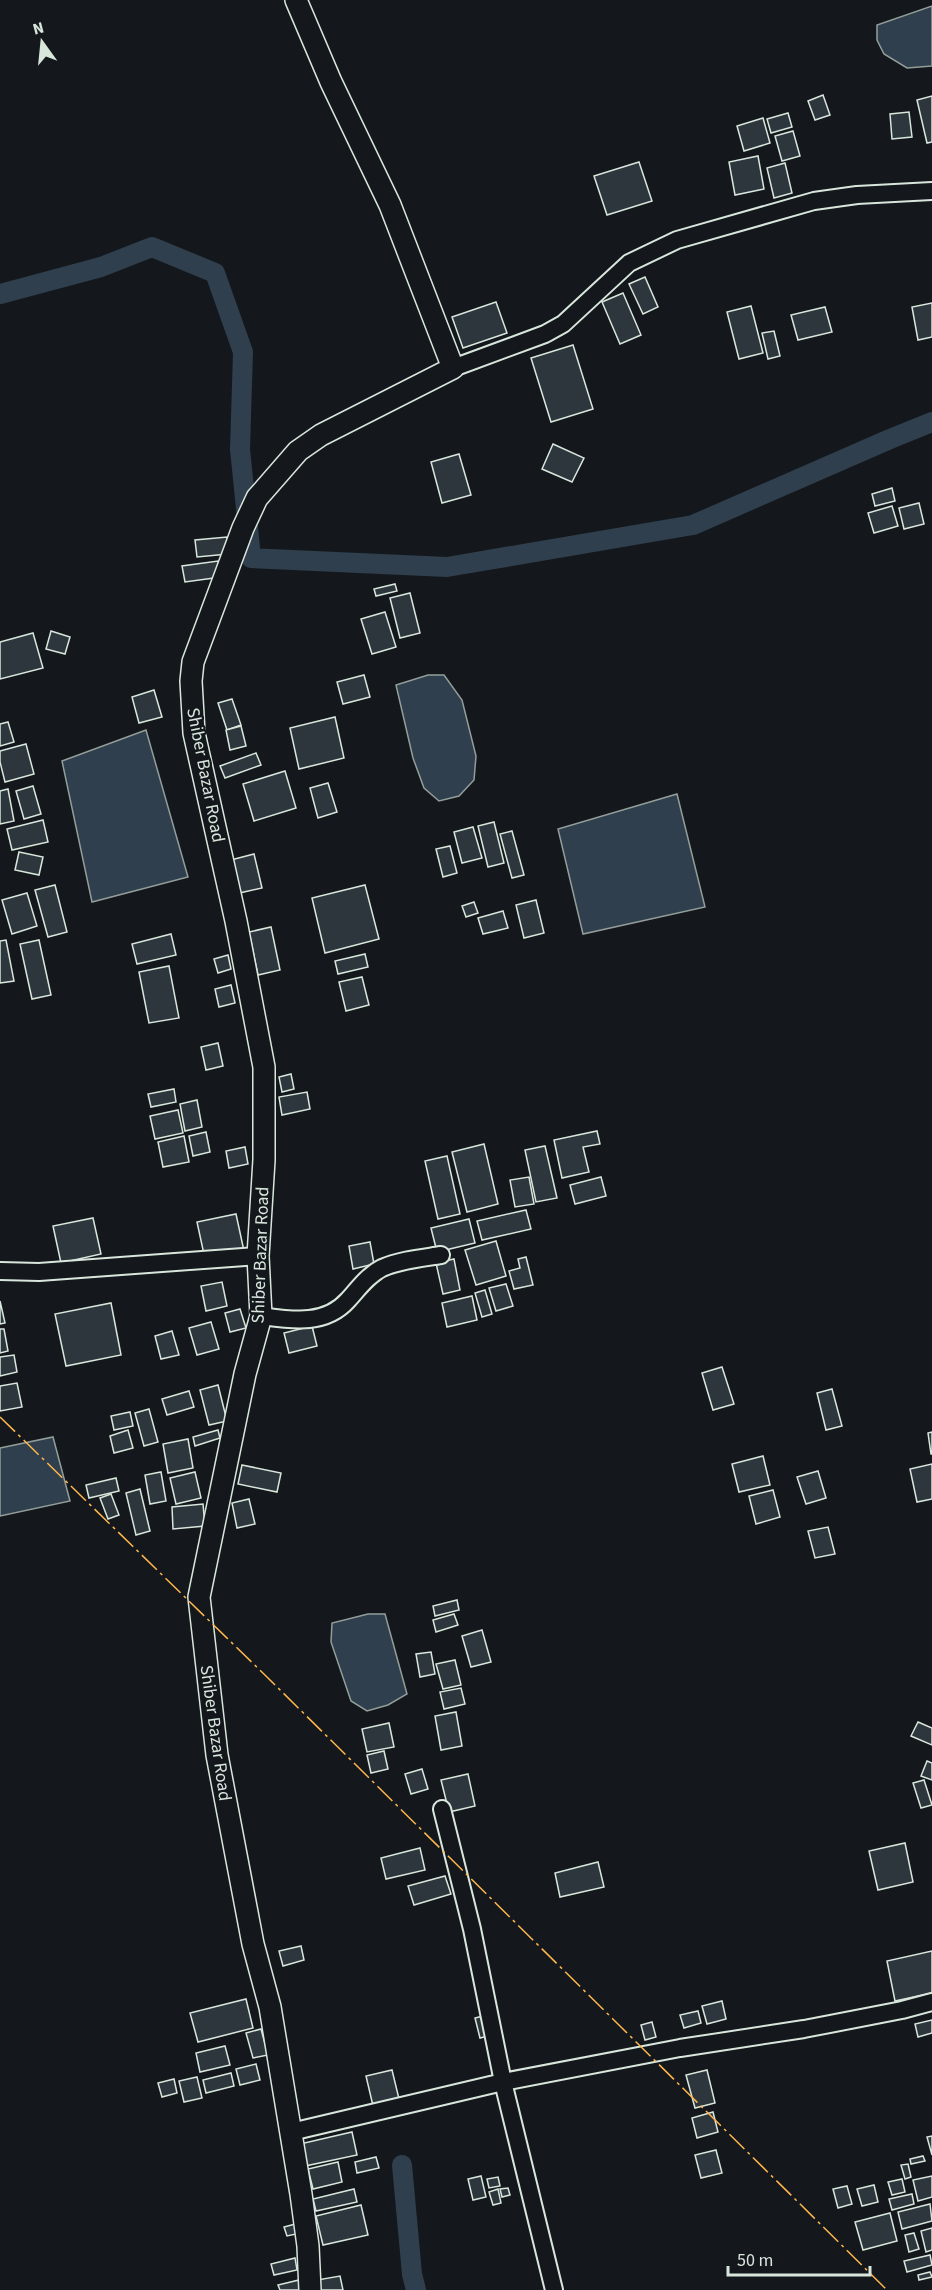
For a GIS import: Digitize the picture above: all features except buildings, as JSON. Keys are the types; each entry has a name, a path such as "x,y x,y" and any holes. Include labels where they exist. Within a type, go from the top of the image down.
{"street":[{"path":"296,0 390,205 453,368 545,334 563,324 629,263 677,240 813,201 857,195 932,191"},
{"name":"Shiber Bazar Road","path":"310,2290 308,2246 270,2007 253,1944 217,1755 198,1597 245,1374 261,1316 258,1256 264,1160 264,1067 236,921 195,733 190,681 193,662 243,528 257,498 298,451 321,435 453,368"},
{"path":"261,1316 298,1321 324,1316 344,1305 371,1275 382,1268 441,1255"},
{"path":"0,1271 39,1272 258,1256"},
{"path":"442,1809 472,1929 503,2082 554,2290"},
{"path":"291,2132 503,2082 680,2048 804,2029 932,2002"}],"water":[{"path":"932,6 932,66 907,68 884,54 877,40 877,25"},
{"path":"428,675 444,675 462,700 476,756 474,780 459,796 439,801 424,788 413,758 396,685"},
{"path":"146,730 188,877 92,902 62,761"},
{"path":"677,794 705,907 583,934 558,829"},
{"path":"53,1437 70,1501 0,1516 0,1448"},
{"path":"368,1614 385,1614 407,1694 388,1705 367,1711 351,1701 331,1642 332,1623"}],"waterway":[{"path":"0,294 101,267 152,247 215,273 243,352 240,449 251,558 447,567 693,525 932,422"},
{"path":"402,2165 412,2274 416,2290"}],"power":[{"path":"0,1417 268,1678 887,2290"}]}
